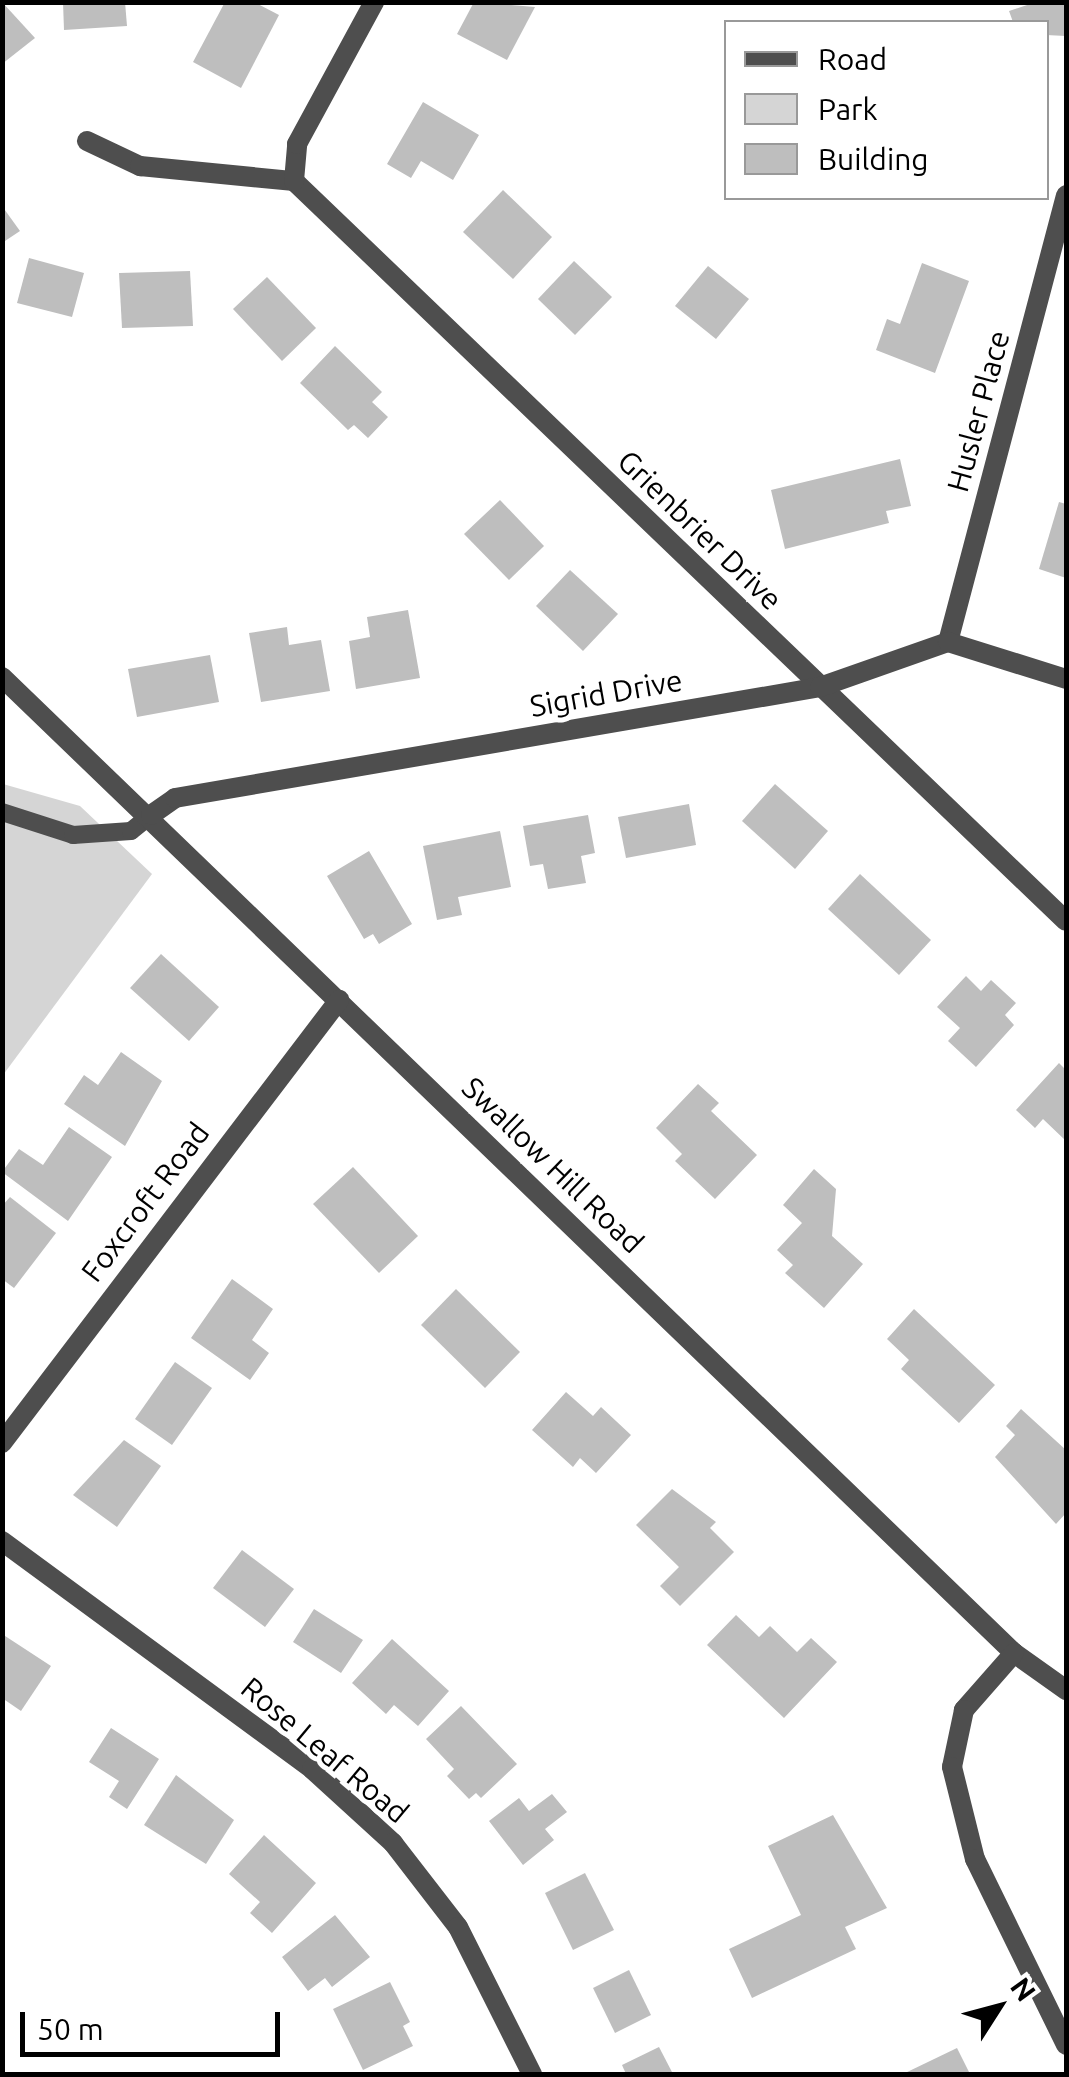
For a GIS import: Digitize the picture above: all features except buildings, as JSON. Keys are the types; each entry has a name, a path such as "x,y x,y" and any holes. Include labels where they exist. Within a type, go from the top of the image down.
{"street":[{"path":"87,141 140,166 294,181 297,144 374,2"},
{"name":"Grienbrier Drive","path":"294,181 1066,920"},
{"name":"Husler Place","path":"948,642 1066,194"},
{"path":"948,642 1066,679"},
{"name":"Sigrid Drive","path":"151,815 175,798 820,687 948,642"},
{"name":"Swallow Hill Road","path":"2,678 151,815 1014,1653 1066,1690"},
{"name":"Foxcroft Road","path":"2,1443 338,1000"},
{"name":"Rose Leaf Road","path":"2,1541 312,1769 393,1842 458,1927 532,2074"},
{"path":"1014,1653 964,1710 952,1767 975,1859 1066,2045"}],"lane":[{"path":"2,812 73,835 131,831 151,815"}],"green space":[{"path":"3,784 80,806 152,874 3,1075"}]}
